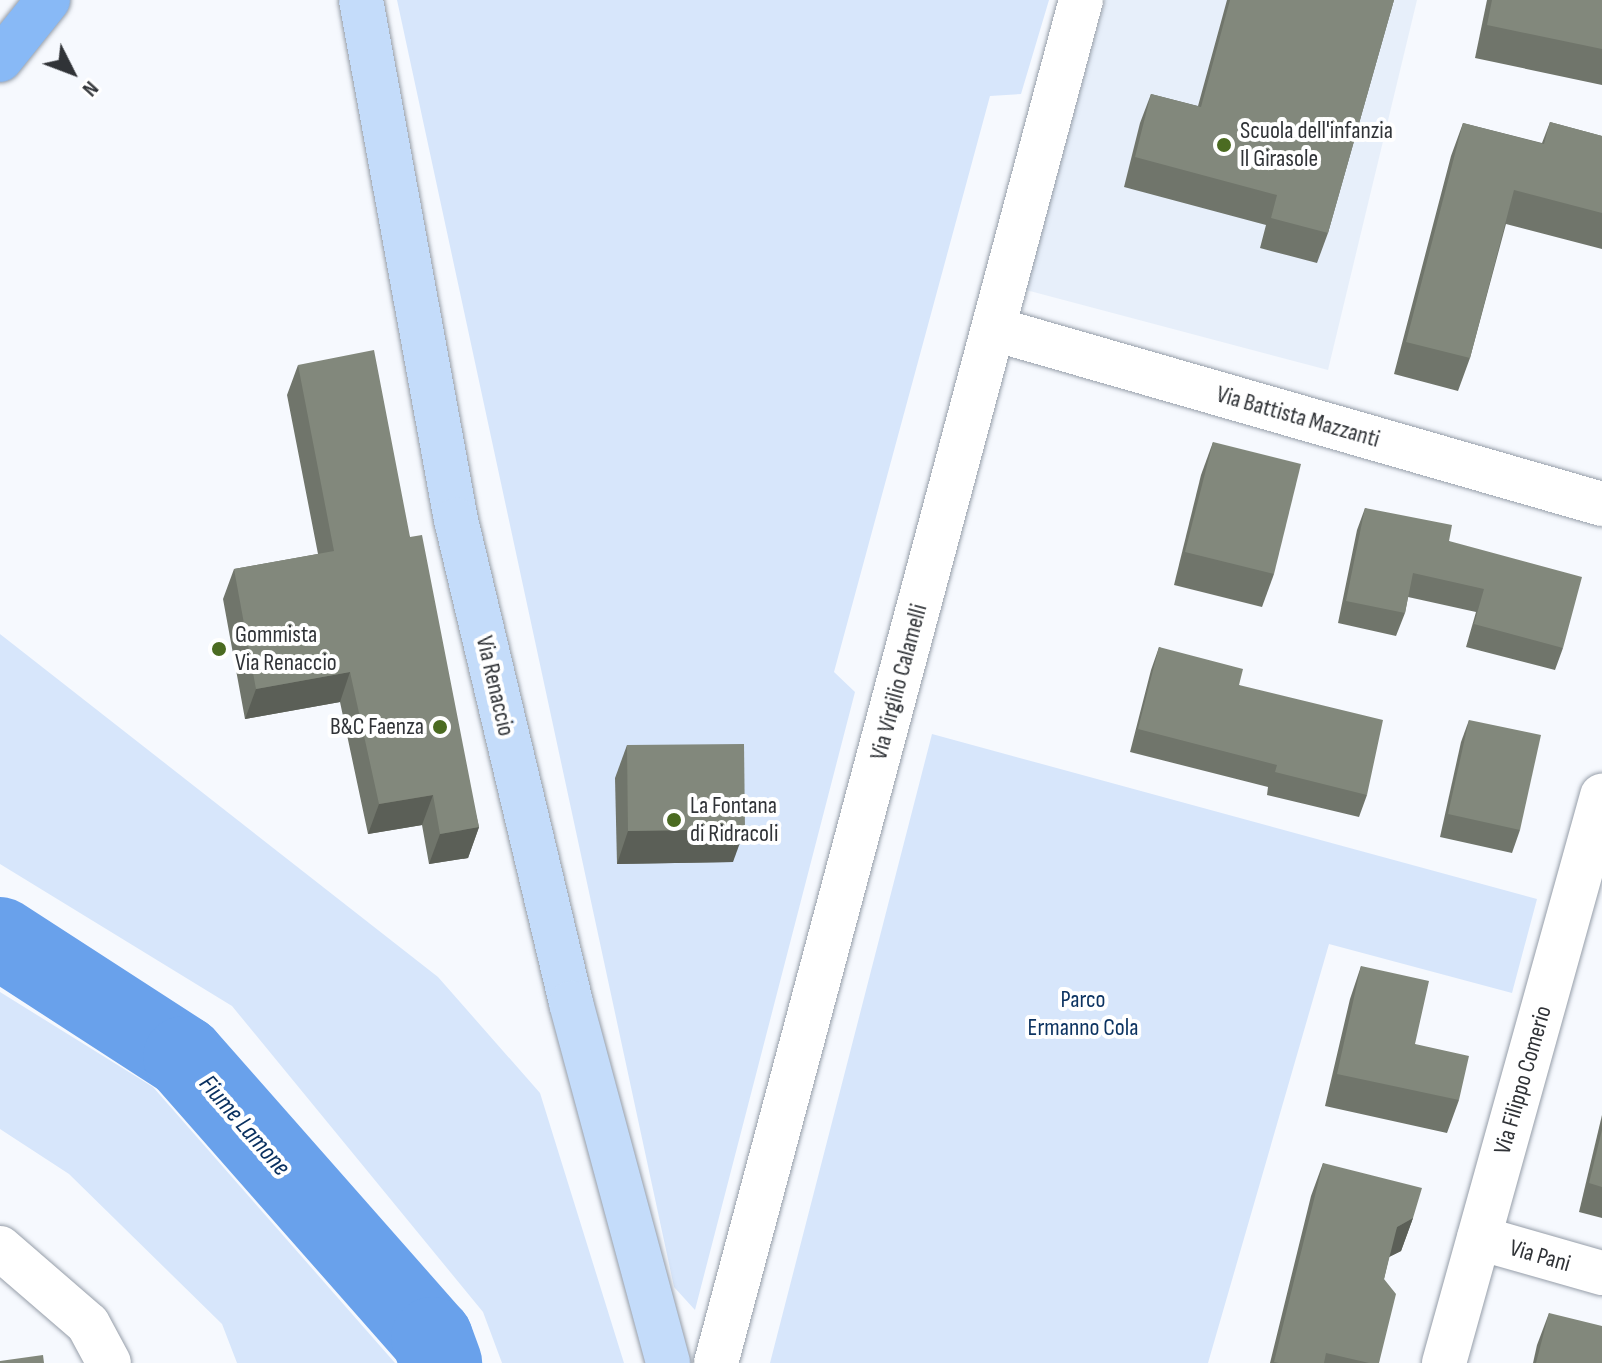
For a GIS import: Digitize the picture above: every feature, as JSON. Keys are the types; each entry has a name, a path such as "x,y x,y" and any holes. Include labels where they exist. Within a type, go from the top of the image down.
{"main road":[{"path":"0,60 48,0"}],"street":[{"name":"Via Renaccio","path":"361,0 456,520 571,1003 668,1363"},
{"name":"Via Virgilio Calamelli","path":"716,1363 1081,0"},
{"name":"Via Battista Mazzanti","path":"994,329 1602,504"},
{"name":"Via Filippo Comerio","path":"1444,1363 1602,796"},
{"name":"Via Pani","path":"1479,1238 1602,1273"},
{"path":"0,1248 88,1324 109,1363"}],"shaded area":[{"name":"Scuola dell'infanzia Il Girasole","path":"1105,0 1417,0 1328,370 1026,290"}],"green space":[{"path":"397,0 1049,0 1021,94 990,96 834,672 855,692 695,1310 674,1287"},
{"path":"0,634 438,977 540,1093 624,1363 502,1363 483,1312 232,1006 0,864"},
{"name":"Parco Ermanno Cola","path":"932,734 1537,899 1512,993 1329,944 1208,1363 770,1363"},
{"path":"0,992 153,1087 395,1363 237,1363 222,1324 69,1174 0,1129"}],"building":[{"path":"1230,0 1394,0 1328,233 1271,218 1277,195 1135,157 1151,94 1201,107"},
{"path":"1492,0 1602,0 1602,49 1487,25"},
{"path":"1550,122 1602,136 1602,213 1514,190 1470,358 1406,342 1463,123 1544,144"},
{"path":"374,350 410,537 422,535 479,827 440,834 433,795 379,804 350,672 256,689 234,569 334,551 298,365"},
{"path":"1213,442 1301,464 1274,574 1185,552"},
{"path":"1365,508 1452,525 1449,541 1582,577 1563,648 1474,624 1484,589 1413,573 1405,613 1346,601"},
{"path":"1159,647 1243,669 1239,685 1383,720 1367,795 1275,772 1277,765 1138,729"},
{"path":"1469,720 1541,735 1520,830 1448,814"},
{"path":"744,744 745,829 628,831 627,745"},
{"path":"1361,966 1429,981 1415,1044 1469,1056 1459,1100 1337,1074"},
{"path":"1602,1130 1602,1187 1589,1183"},
{"path":"1323,1163 1422,1188 1413,1218 1397,1227 1384,1279 1396,1294 1379,1363 1326,1353 1324,1363 1274,1362"},
{"path":"1549,1313 1602,1326 1602,1363 1536,1363"},
{"path":"43,1355 44,1363 0,1363 0,1361"}],"waterway":[{"name":"Fiume Lamone","path":"0,938 184,1057 432,1338 441,1363"}],"place":[{"name":"Scuola dell'infanzia Il Girasole","path":"1224,145"},
{"name":"Gommista Via Renaccio","path":"219,649"},
{"name":"B&C Faenza","path":"440,727"},
{"name":"La Fontana di Ridracoli","path":"674,820"}]}
